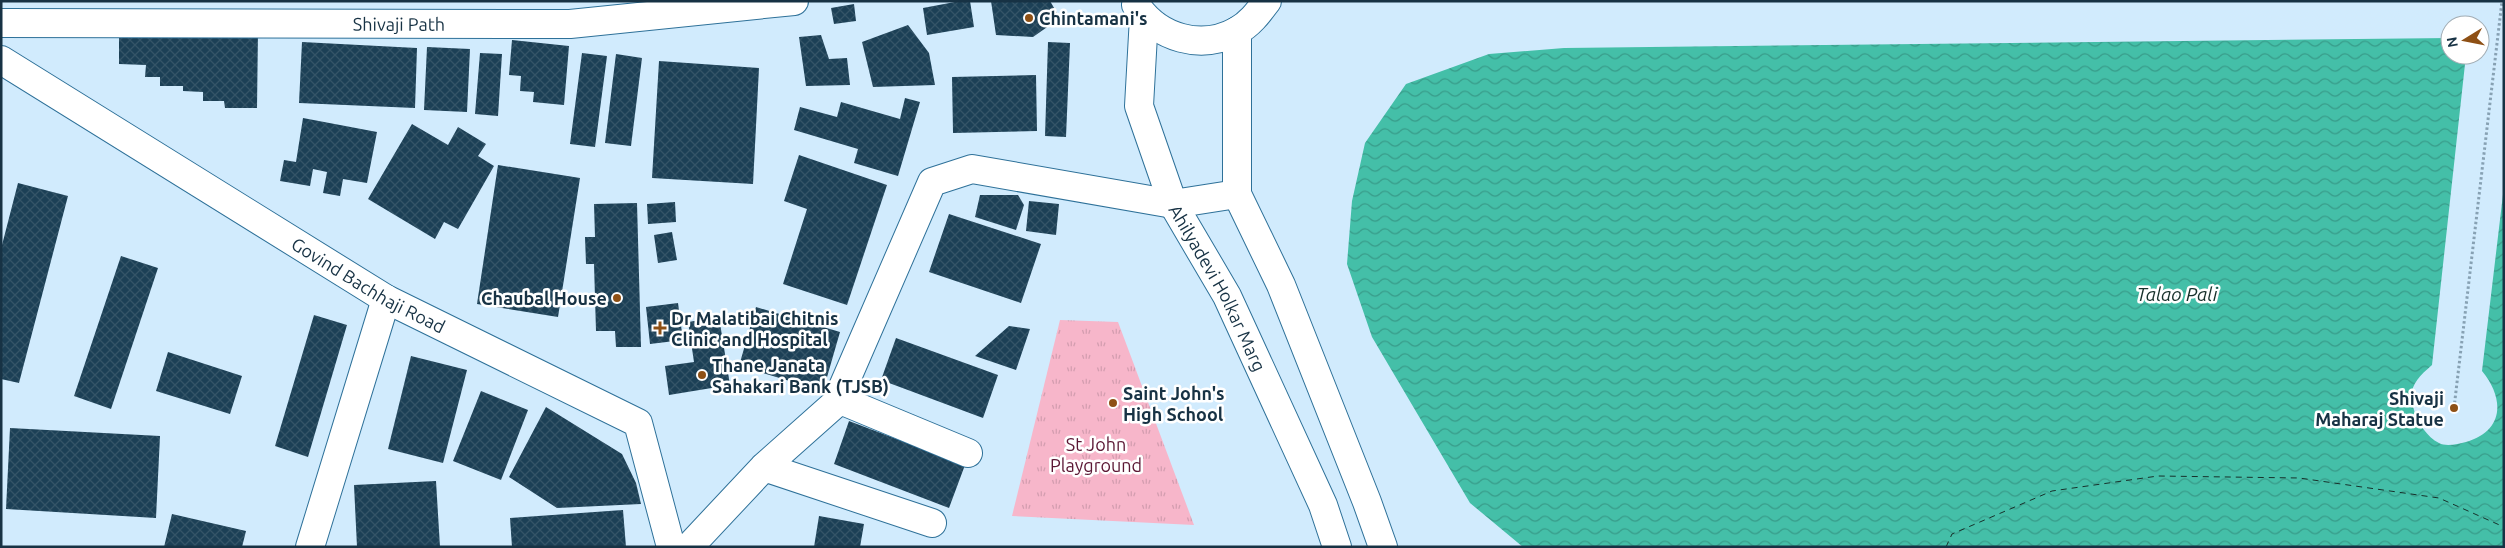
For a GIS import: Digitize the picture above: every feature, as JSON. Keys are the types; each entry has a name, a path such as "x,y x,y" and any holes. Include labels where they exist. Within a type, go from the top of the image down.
{"main road":[{"name":"Shivaji Path","path":"1,22 570,24 794,1"},
{"path":"1138,9 1164,32 1188,41 1213,40 1237,31 1254,18 1267,1"},
{"name":"Ahilyadevi Holkar Marg","path":"1138,9 1139,106 1173,204 1227,296 1324,505 1337,547"},
{"path":"1237,31 1237,194 1281,285 1383,547"},
{"name":"Govind Bachhaji Road","path":"1,60 386,299 638,423 671,547"},
{"path":"689,547 764,467 838,399 932,182 972,169 1173,204 1237,194"},
{"path":"310,547 386,299"},
{"path":"838,399 968,453"},
{"path":"764,467 932,523"}],"path":[{"path":"2454,408 2502,1"}],"green space":[{"name":"St John Playground","path":"1060,320 1118,322 1194,525 1012,516"}],"water":[{"name":"Talao Pali","path":"2440,38 2440,65 2465,65 2432,365 2414,384 2412,402 2421,425 2431,437 2442,444 2459,444 2479,437 2494,422 2497,413 2495,392 2482,371 2504,186 2504,547 1523,547 1470,503 1372,337 1347,264 1352,201 1365,143 1406,84 1489,54 1564,48"}],"building":[{"path":"970,1 974,27 927,35 923,8"},
{"path":"991,1 1050,1 1060,18 1033,37 996,35"},
{"path":"854,4 856,21 834,24 831,8"},
{"path":"908,25 929,53 935,85 873,87 862,42"},
{"path":"119,28 258,30 257,108 225,108 224,101 203,101 203,92 183,91 183,86 160,86 160,77 145,77 146,65 119,64"},
{"path":"821,35 829,59 847,58 850,85 806,86 799,37"},
{"path":"512,40 569,46 564,105 533,102 534,92 520,91 521,76 509,75"},
{"path":"302,42 417,48 415,108 299,103"},
{"path":"1048,42 1070,43 1066,137 1045,136"},
{"path":"427,47 470,49 467,112 424,110"},
{"path":"480,53 502,54 498,116 475,114"},
{"path":"582,53 607,56 595,147 570,144"},
{"path":"616,54 642,58 631,146 605,143"},
{"path":"659,61 759,68 753,184 652,178"},
{"path":"1036,75 1037,131 953,133 952,77"},
{"path":"905,98 920,102 898,176 854,163 858,149 794,130 800,107 837,117 841,102 900,119"},
{"path":"303,118 377,132 367,183 343,179 340,196 323,193 327,172 313,169 310,186 280,181 284,160 296,162"},
{"path":"412,124 448,145 458,127 486,144 478,156 494,166 458,229 444,222 435,239 368,199"},
{"path":"799,155 887,185 847,305 783,284 807,209 784,201"},
{"path":"498,165 580,178 558,317 477,304"},
{"path":"18,183 68,196 19,383 1,379 1,249"},
{"path":"980,195 1018,195 1024,205 1016,230 975,217"},
{"path":"1029,201 1059,204 1056,235 1026,231"},
{"path":"675,202 676,222 648,224 647,204"},
{"name":"Chaubal House","path":"637,203 641,347 616,347 615,331 596,331 594,264 586,264 585,237 595,237 594,204"},
{"path":"949,214 1041,244 1021,303 929,272"},
{"path":"672,232 677,260 658,263 654,235"},
{"path":"121,256 158,268 111,409 74,396"},
{"path":"678,303 683,340 650,344 646,307"},
{"path":"756,307 840,332 823,391 739,366"},
{"path":"314,315 347,325 308,457 275,446"},
{"path":"719,317 730,385 669,395 665,366 694,362 688,322"},
{"path":"1009,326 1030,329 1016,370 975,356"},
{"path":"896,338 998,375 983,418 881,380"},
{"path":"168,352 242,376 230,414 156,391"},
{"path":"411,356 467,370 443,463 388,449"},
{"path":"481,391 528,410 501,480 453,461"},
{"path":"546,407 622,454 636,483 641,504 557,508 509,477"},
{"path":"849,421 965,465 949,508 834,464"},
{"path":"10,428 160,436 156,518 6,509"},
{"path":"436,481 440,547 357,547 354,485"},
{"path":"623,510 626,547 512,547 510,518"},
{"path":"172,514 246,531 242,547 164,547"},
{"path":"819,516 864,524 860,547 814,547"}],"ferry route":[{"path":"1946,547 1952,534 2052,491 2158,476 2299,478 2439,498 2504,527"}],"place":[{"name":"Chintamani's","path":"1029,18"},
{"name":"Chaubal House","path":"617,298"},
{"name":"Dr Malatibai Chitnis Clinic and Hospital","path":"660,328"},
{"name":"Thane Janata Sahakari Bank (TJSB)","path":"702,375"},
{"name":"Saint John's High School","path":"1113,403"},
{"name":"Shivaji Maharaj Statue","path":"2454,408"}]}
